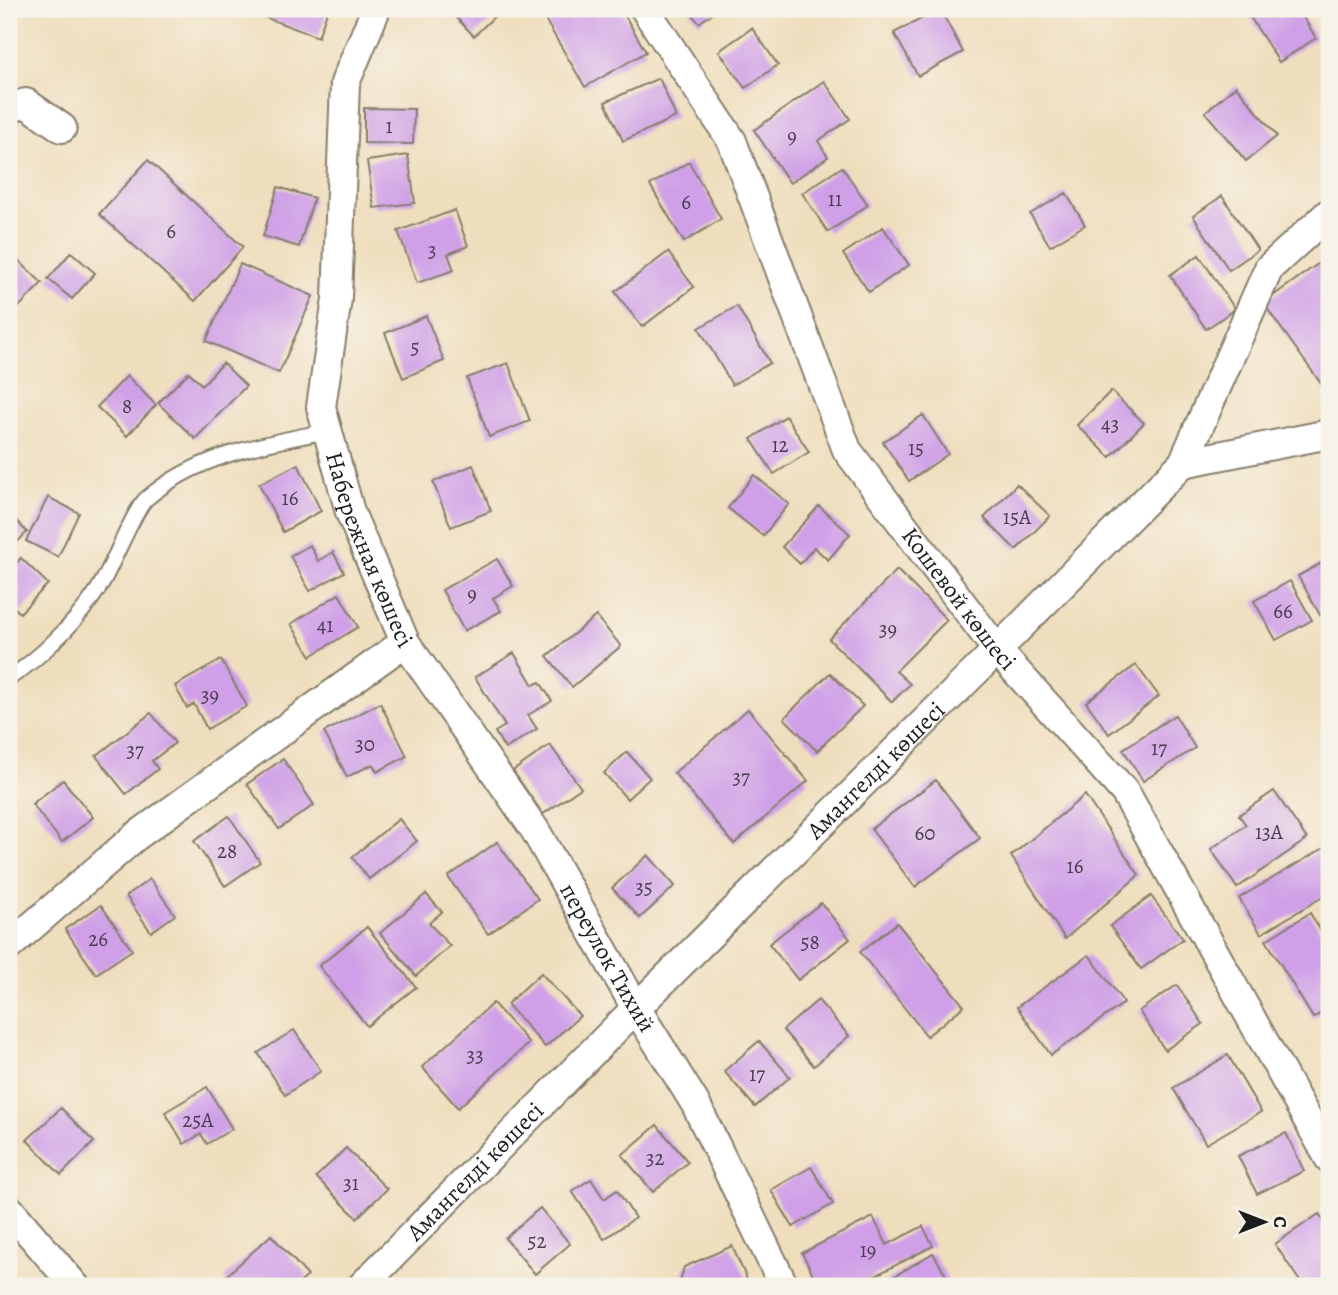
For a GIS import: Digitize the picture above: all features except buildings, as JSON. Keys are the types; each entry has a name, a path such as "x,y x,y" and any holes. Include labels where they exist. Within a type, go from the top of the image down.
{"street":[{"name":"Набережная көшесі","path":"9,946 135,837 405,642 350,512 321,407 337,299 345,83 376,9"},
{"name":"Кошевой көшесі","path":"645,9 732,141 847,450 998,650 1125,792 1329,1158"},
{"path":"9,108 26,103 62,128"},
{"name":"Амангелді көшесі","path":"362,1286 636,1008 1183,463 1269,268 1329,213"},
{"path":"1183,463 1329,434"},
{"name":"переулок Тихий","path":"405,642 535,830 636,1008 695,1103 784,1286"},
{"path":"9,1209 75,1286"}],"lane":[{"path":"9,678 27,667 70,624 102,583 144,501 196,465 254,446 328,431"}]}
